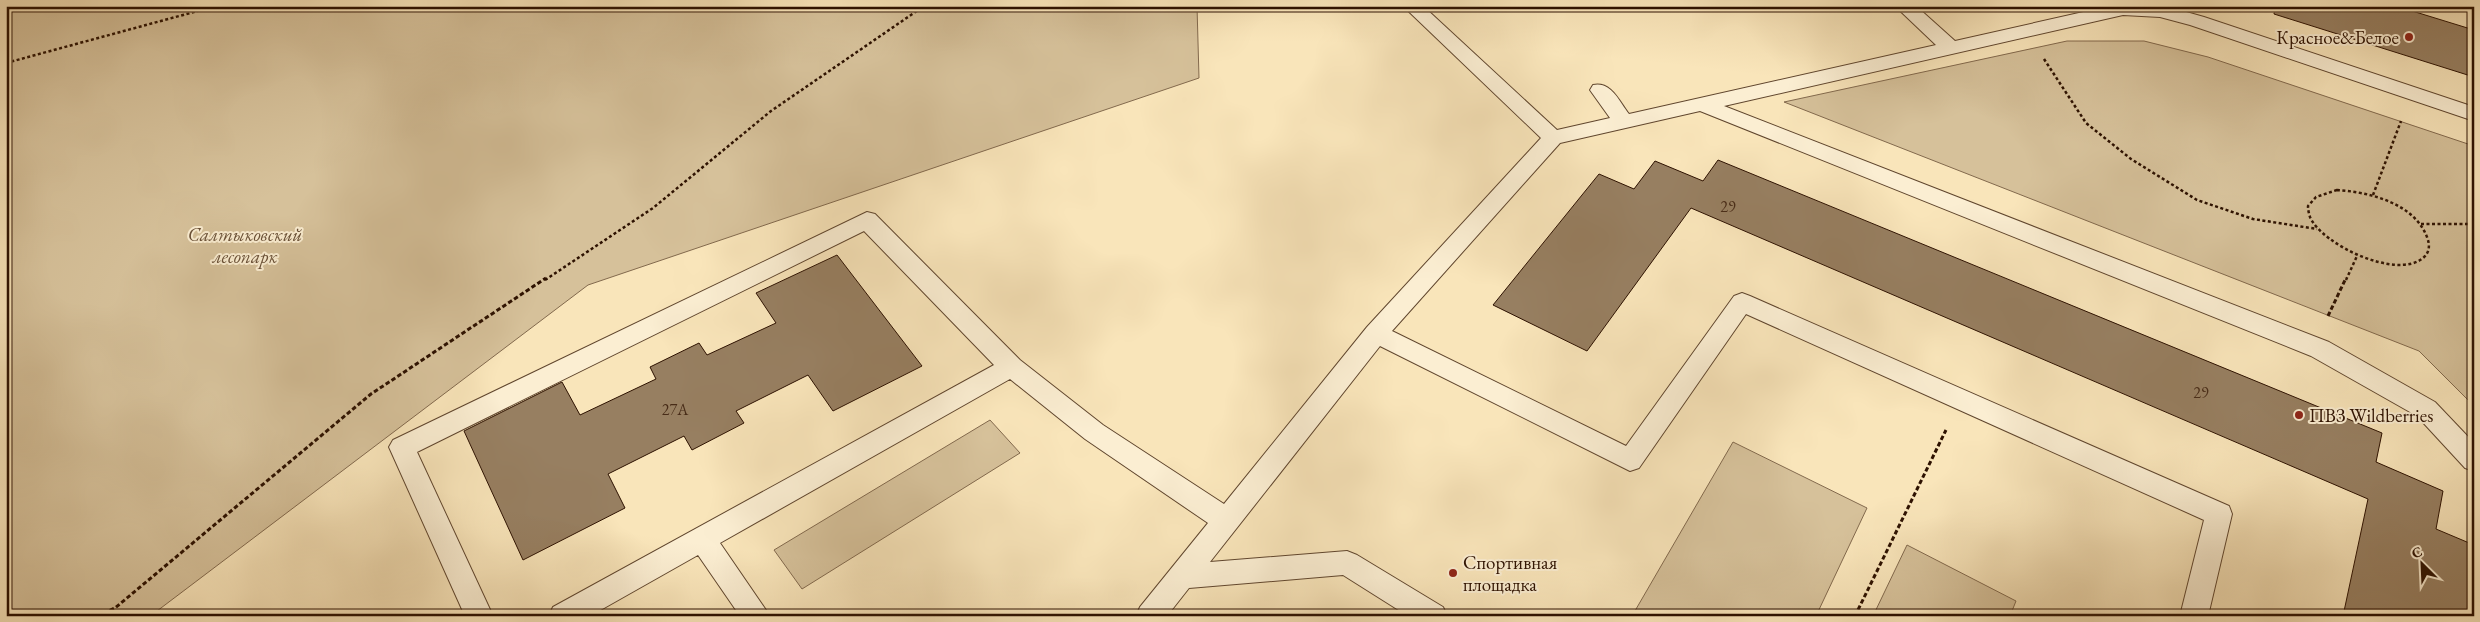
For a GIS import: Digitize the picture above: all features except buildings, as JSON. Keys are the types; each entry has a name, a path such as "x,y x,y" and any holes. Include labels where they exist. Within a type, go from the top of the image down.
{"lane":[{"path":"1412,6 1553,138"},
{"path":"1904,6 1951,48"},
{"path":"1150,616 1376,333 1553,138 2123,8 2160,8 2474,114"},
{"path":"1600,90 1624,122"},
{"path":"1700,104 2320,350 2372,376 2426,409 2474,460"},
{"path":"479,616 402,447 867,220 1011,367 1094,432 1226,520"},
{"path":"1376,333 1630,460 1742,302 2219,514 2194,616"},
{"path":"563,616 1011,367"},
{"path":"702,539 756,616"},
{"path":"1182,576 1346,563 1434,616"}],"path":[{"path":"6,63 216,6"},
{"path":"97,616 116,608 371,394 653,208 771,111 924,6"},
{"path":"2025,31 2086,123 2131,159 2197,200 2253,219 2317,229"},
{"path":"2373,195 2412,94"},
{"path":"2353,190 2373,195 2399,208 2420,224 2428,235 2431,246 2426,255 2417,262 2403,265 2385,264 2357,256 2330,241 2317,229 2310,217 2308,207 2312,198 2322,192 2353,190"},
{"path":"2420,224 2474,224"},
{"path":"2320,350 2327,318 2357,256"},
{"path":"1855,616 1960,399"}],"green space":[{"name":"Салтыковский лесопарк","path":"6,6 1197,6 1199,78 588,285 157,611 156,616 6,616"},
{"path":"2067,41 2144,41 2208,57 2474,146 2474,406 2419,351 1784,102"},
{"path":"990,420 1020,453 802,589 774,550"},
{"path":"1733,442 1867,508 1816,616 1632,616"},
{"path":"1907,545 2016,601 2010,616 1873,616"}],"place":[{"name":"Красное&Белое","path":"2409,37"},
{"name":"ПВЗ Wildberries","path":"2299,415"},
{"name":"Спортивная площадка","path":"1453,573"}]}
